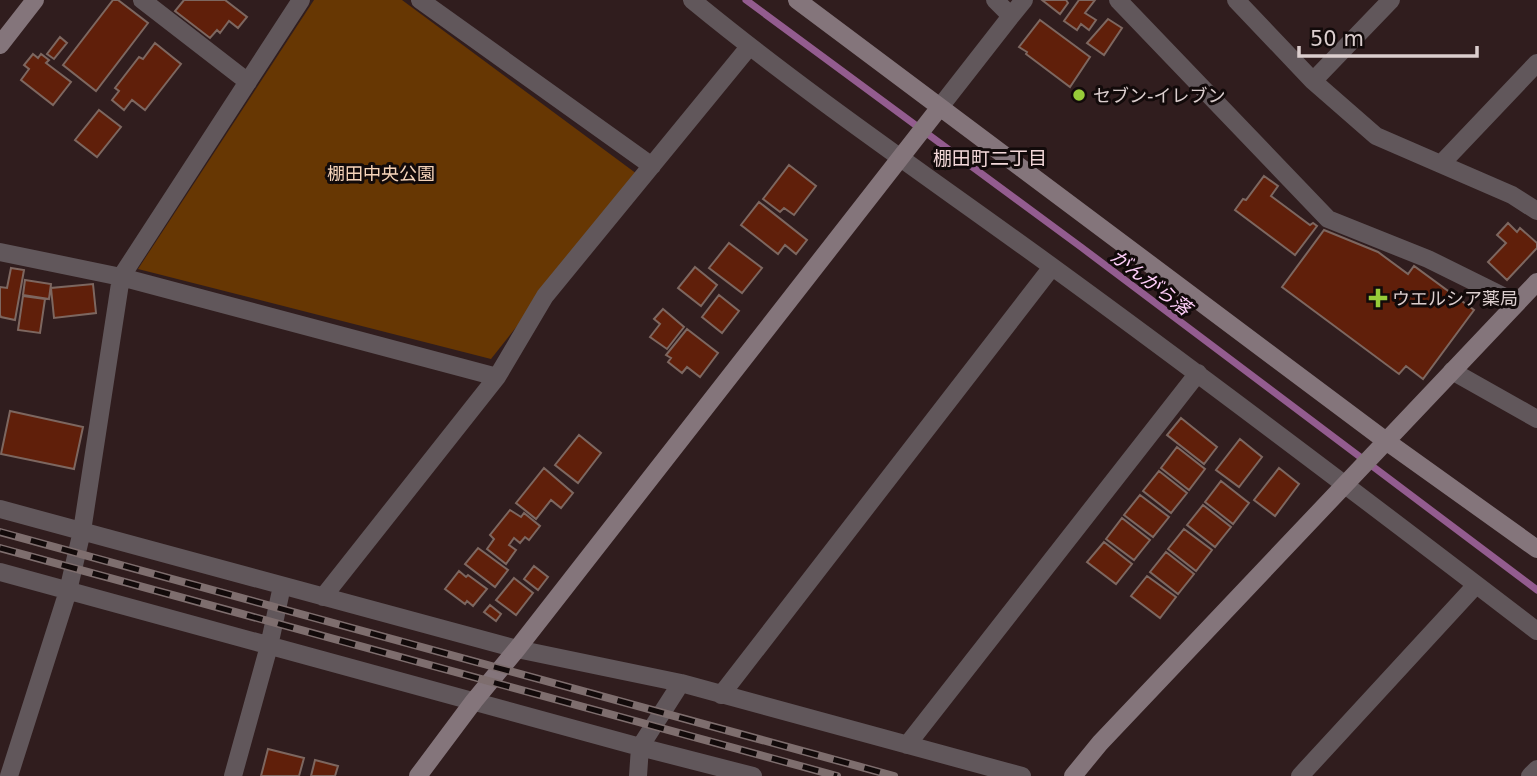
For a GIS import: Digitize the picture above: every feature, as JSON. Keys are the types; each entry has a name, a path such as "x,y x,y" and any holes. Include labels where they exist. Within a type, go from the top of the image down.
{"street":[{"path":"0,46 36,0"},
{"path":"142,0 248,82"},
{"path":"9,776 68,591 82,531 121,277 301,0"},
{"path":"420,0 652,166"},
{"path":"692,0 749,47 1198,373 1537,631"},
{"path":"797,0 1386,442 1537,549"},
{"path":"995,0 1011,16"},
{"path":"418,776 1024,0"},
{"path":"1118,0 1328,219 1429,259 1517,303"},
{"path":"1236,0 1313,81 1376,136 1512,195 1537,211"},
{"path":"1313,81 1391,0"},
{"path":"323,597 497,377 545,296 749,47"},
{"path":"1441,164 1537,63"},
{"path":"0,252 121,277 497,377"},
{"path":"722,695 1052,267"},
{"path":"1073,776 1100,743 1537,282"},
{"path":"1452,371 1537,419"},
{"path":"908,744 1198,373"},
{"path":"0,509 517,649 681,683 1022,776"},
{"path":"0,572 753,776"},
{"path":"1300,776 1476,584"},
{"path":"233,776 269,646 282,586"},
{"path":"638,776 640,747 681,683"},
{"path":"1530,776 1537,769"}],"green space":[{"name":"棚田中央公園","path":"314,0 402,0 637,174 491,359 138,269"}],"building":[{"path":"113,0 118,0 148,23 96,91 63,65"},
{"path":"184,0 225,0 247,17 238,28 229,21 220,33 217,30 210,38 175,11"},
{"path":"1042,0 1066,0 1068,3 1060,14"},
{"path":"1079,0 1095,0 1085,13 1096,20 1089,30 1081,24 1077,30 1064,21"},
{"path":"1108,19 1122,28 1104,55 1087,43"},
{"path":"1040,20 1090,57 1070,87 1019,47"},
{"path":"60,37 67,43 54,59 47,54"},
{"path":"155,43 181,64 145,110 132,100 124,110 112,100 119,91 115,88 139,57 143,59"},
{"path":"33,54 38,58 41,54 49,60 46,63 71,82 53,105 21,80 29,69 24,65"},
{"path":"99,110 121,127 97,157 75,140"},
{"path":"789,165 816,186 794,215 784,208 780,212 763,199"},
{"path":"1264,176 1278,186 1271,196 1310,225 1313,223 1317,226 1295,255 1235,210"},
{"path":"759,202 807,240 796,254 785,245 778,254 741,225"},
{"path":"1508,223 1517,232 1520,228 1537,243 1537,248 1507,280 1488,262 1506,243 1497,235"},
{"name":"ウエルシア薬局","path":"1324,230 1378,252 1408,274 1414,266 1474,310 1423,379 1406,366 1399,374 1282,287"},
{"path":"729,243 762,268 742,293 709,268"},
{"path":"695,267 717,285 701,306 678,288"},
{"path":"11,268 24,270 15,320 0,315 0,287 7,288"},
{"path":"25,280 51,284 49,299 23,295"},
{"path":"93,284 96,313 54,318 51,288"},
{"path":"719,295 739,311 722,333 702,317"},
{"path":"23,296 45,299 40,333 18,330"},
{"path":"663,309 684,327 667,349 650,337 660,324 654,319"},
{"path":"687,329 718,353 700,377 687,367 682,373 668,362 671,358 666,355"},
{"path":"10,411 83,427 74,469 1,454"},
{"path":"1181,418 1217,447 1204,464 1167,435"},
{"path":"579,435 601,453 578,483 555,465"},
{"path":"1240,439 1262,457 1239,487 1216,470"},
{"path":"1177,447 1205,469 1189,490 1161,468"},
{"path":"544,468 573,493 561,508 551,500 536,519 516,503"},
{"path":"1279,468 1299,484 1275,516 1254,500"},
{"path":"1159,471 1187,493 1171,513 1143,491"},
{"path":"1221,481 1249,503 1233,524 1205,502"},
{"path":"1140,495 1169,517 1153,537 1124,515"},
{"path":"1203,505 1231,527 1215,547 1187,525"},
{"path":"510,510 521,517 524,513 540,526 529,540 525,537 520,543 514,538 509,545 516,550 506,564 487,549 494,539 490,535"},
{"path":"1122,518 1150,540 1134,560 1106,539"},
{"path":"1184,529 1212,550 1196,571 1168,549"},
{"path":"1104,542 1132,564 1116,584 1087,562"},
{"path":"478,548 508,570 495,587 465,564"},
{"path":"1166,552 1194,574 1178,594 1150,572"},
{"path":"534,566 548,577 538,590 524,579"},
{"path":"459,571 487,589 473,606 467,601 465,604 445,589"},
{"path":"1147,576 1176,597 1160,618 1131,596"},
{"path":"514,578 533,593 516,615 496,600"},
{"path":"490,605 501,614 496,621 484,612"},
{"path":"268,749 304,758 299,776 261,776"},
{"path":"315,760 338,766 335,776 311,776"}],"waterway":[{"name":"がんがら落","path":"746,0 1081,247 1537,590"}],"railway":[{"path":"0,532 894,776"},
{"path":"0,548 837,776"}],"place":[{"name":"セブン-イレブン","path":"1079,95"},
{"name":"ウエルシア薬局","path":"1378,298"}],"district":[{"name":"棚田町二丁目","path":"990,158"}]}
